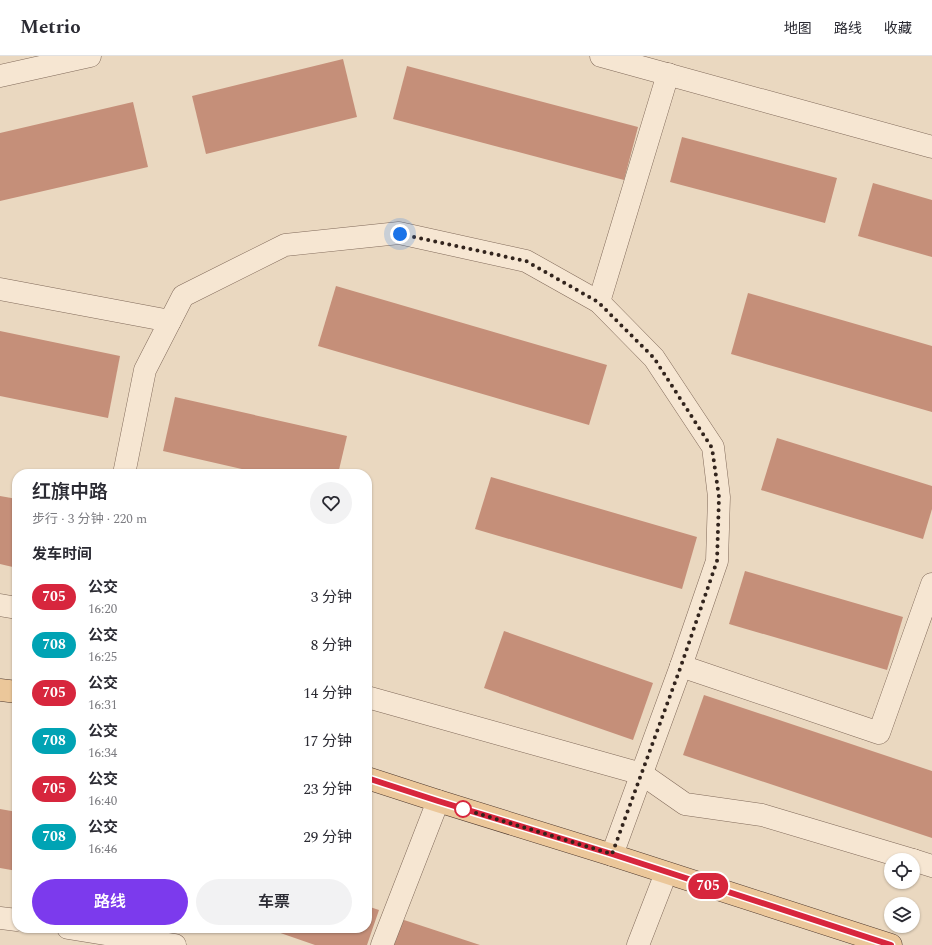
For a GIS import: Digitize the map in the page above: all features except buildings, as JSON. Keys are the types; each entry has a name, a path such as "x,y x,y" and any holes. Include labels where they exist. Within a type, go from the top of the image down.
{"main road":[{"path":"0,690 12,691"},
{"path":"372,780 612,854 891,945"}],"street":[{"path":"0,76 90,56"},
{"path":"601,56 932,147"},
{"path":"598,302 668,74"},
{"path":"125,469 145,370 183,296 285,245 400,234 526,261 598,302 654,358 712,448 719,497 717,561 681,666 612,854"},
{"path":"0,289 170,321"},
{"path":"681,666 879,733 932,584"},
{"path":"0,605 12,607"},
{"path":"372,698 642,774 685,804 762,815 890,853"},
{"path":"382,945 438,801"},
{"path":"920,862 932,866"},
{"path":"638,945 666,872"},
{"path":"0,918 12,919"},
{"path":"116,933 163,938"}],"bus line":[{"name":"705","path":"372,780 612,854 891,945"}],"route":[{"path":"400,234 526,261 598,302 654,358 712,448 719,497 717,561 681,666 612,854 463,809"}]}
